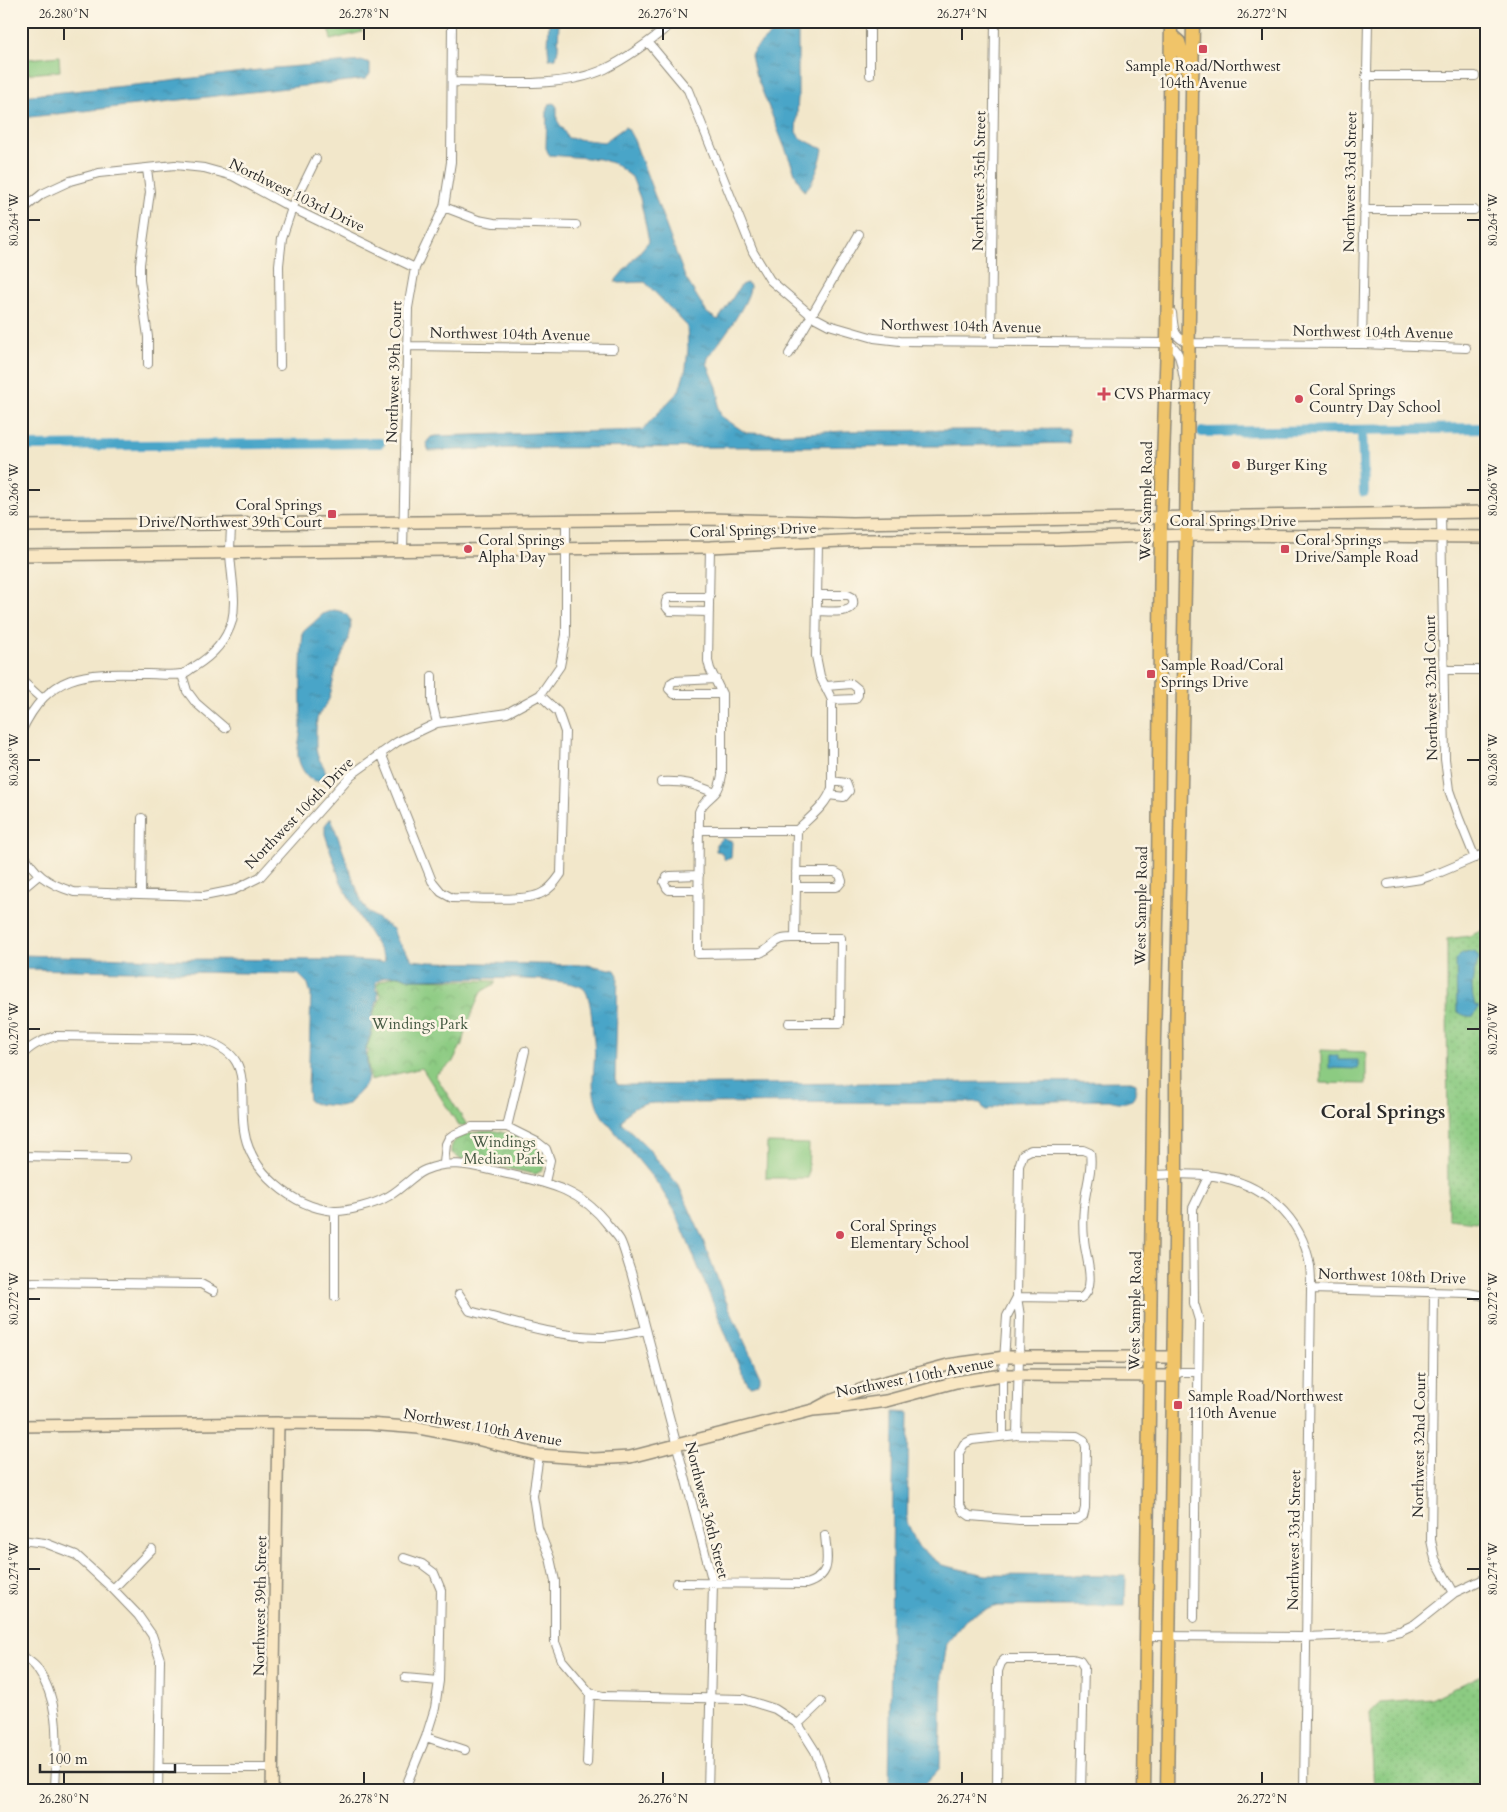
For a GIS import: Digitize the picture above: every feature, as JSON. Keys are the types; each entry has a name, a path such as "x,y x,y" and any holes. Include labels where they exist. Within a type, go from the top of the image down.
{"main road":[{"name":"West Sample Road","path":"1144,1791 1152,1175 1158,885 1161,518 1167,343 1171,21"},
{"path":"1178,21 1183,31 1193,36"},
{"path":"1167,1791 1176,1174 1176,1037 1186,535 1193,21"},
{"path":"1171,35 1179,42 1192,90"},
{"name":"Coral Springs Drive","path":"21,526 566,522 709,519 852,523 1486,512"},
{"name":"Coral Springs Drive","path":"21,555 710,547 818,542 1186,535 1486,537"},
{"name":"Northwest 110th Avenue","path":"813,1410 854,1391 939,1367 1005,1357 1173,1358"},
{"name":"Northwest 110th Avenue","path":"21,1426 278,1423 369,1424 419,1428 477,1439 539,1455 594,1458 630,1457 813,1410 878,1402 956,1382 1018,1374 1173,1376"},
{"name":"Northwest 39th Street","path":"272,1791 278,1423"}],"street":[{"name":"Northwest 39th Court","path":"403,550 408,308 414,268 444,207 451,162 452,21"},
{"path":"453,82 542,82 570,80 605,69 648,42 675,21"},
{"path":"870,21 870,75"},
{"name":"Northwest 35th Street","path":"990,341 995,21"},
{"name":"Northwest 33rd Street","path":"1362,344 1368,21"},
{"name":"Northwest 104th Avenue","path":"648,42 688,90 753,252 770,280 812,316 829,325 874,338 900,341 1167,343"},
{"path":"1366,76 1474,76"},
{"path":"280,366 279,265 282,238 292,208 316,159"},
{"name":"Northwest 103rd Drive","path":"21,211 42,194 70,182 99,173 175,165 204,168 232,176 414,268"},
{"path":"147,169 150,192 140,264 140,280 148,337 148,364"},
{"path":"444,207 478,220 494,223 576,226"},
{"path":"1364,210 1474,210"},
{"path":"789,354 859,234"},
{"path":"1168,277 1176,335 1180,340 1189,343"},
{"path":"1167,343 1172,345 1178,355 1188,396"},
{"name":"Northwest 104th Avenue","path":"1189,343 1362,344 1466,348"},
{"name":"Northwest 104th Avenue","path":"408,346 613,349"},
{"name":"Northwest 32nd Court","path":"1441,513 1445,759 1449,790 1475,858"},
{"path":"381,753 432,881 441,892 452,898 530,898 542,893 553,885 561,874 564,732 558,712 540,695 560,666 566,635 566,522"},
{"path":"21,732 29,715 42,699 59,685 77,677 100,673 182,674 209,658 222,642 232,621 234,597 230,552 231,523"},
{"path":"795,938 797,830 821,806 829,795 832,781 832,700 820,676 816,656 818,542"},
{"path":"710,547 708,661 722,694 722,775 720,785 715,793 701,807 699,830 698,954 760,953 767,950 778,939 784,938 841,938 840,1023 789,1023"},
{"path":"817,595 848,595 852,597 853,605 852,608 845,611 817,611"},
{"path":"709,612 670,611 666,606 666,602 669,597 710,597"},
{"path":"1444,670 1486,670"},
{"path":"182,674 187,691 196,703 225,728"},
{"path":"432,676 432,702 437,723"},
{"path":"716,679 674,681 669,689 674,694 722,694"},
{"path":"21,680 42,699"},
{"path":"826,686 852,684 858,689 858,695 855,698 832,700"},
{"name":"Northwest 106th Drive","path":"39,875 57,887 74,892 204,896 234,890 260,877 351,775 398,742 437,723 507,713 540,695"},
{"path":"661,782 681,781 695,784 715,793"},
{"path":"829,795 844,797 849,791 846,783 832,781"},
{"path":"141,893 142,818"},
{"path":"699,830 797,830"},
{"path":"21,849 27,861 39,875 21,890"},
{"path":"1388,884 1421,879 1486,853"},
{"path":"796,872 835,872 840,875 842,881 835,887 796,887"},
{"path":"699,875 670,876 664,882 669,890 699,890"},
{"path":"23,1051 55,1036 196,1038 209,1042 228,1052 237,1064 243,1080 244,1131 250,1150 262,1172 282,1190 307,1204 335,1211 361,1206 384,1199 422,1170 444,1163 465,1165 545,1182 577,1195 602,1217 620,1240 631,1272 646,1330 602,1337 573,1336 470,1311 459,1294"},
{"path":"507,1127 526,1051"},
{"path":"444,1163 446,1144 454,1134 472,1127 507,1127 546,1149 550,1160 545,1182"},
{"path":"1017,1297 1081,1298 1087,1294 1090,1285 1084,1240 1084,1208 1092,1161 1090,1153 1082,1150 1031,1150 1022,1154 1019,1166 1017,1297 1020,1316 1017,1435"},
{"path":"21,1156 126,1158"},
{"name":"Northwest 108th Drive","path":"1152,1175 1209,1175 1235,1180 1257,1189 1278,1204 1292,1222 1303,1243 1310,1265 1311,1289 1467,1293 1486,1296"},
{"path":"1198,1392 1199,1320 1194,1303 1193,1208 1209,1175"},
{"path":"335,1211 335,1297"},
{"path":"21,1282 201,1284 214,1291"},
{"name":"Northwest 33rd Street","path":"1304,1791 1311,1289"},
{"name":"Northwest 32nd Court","path":"1434,1292 1432,1540 1435,1559 1454,1593"},
{"path":"1003,1436 1003,1375 1007,1316 1017,1297"},
{"name":"Northwest 36th Street","path":"646,1330 713,1583 708,1791"},
{"path":"1173,1376 1182,1372 1198,1372"},
{"path":"1194,1618 1196,1416"},
{"path":"1017,1435 1077,1436 1084,1440 1086,1447 1085,1508 1082,1516 1076,1520 1019,1520 970,1516 963,1511 959,1503 959,1453 964,1444 972,1440 1017,1435"},
{"path":"539,1455 533,1496 538,1528 550,1558 555,1580 555,1642 562,1660 590,1693 603,1696 743,1699 775,1709 798,1724 815,1751 824,1778 824,1791"},
{"path":"676,1583 806,1584 824,1574 827,1562 824,1535"},
{"path":"21,1540 45,1543 76,1555 138,1615 152,1635 160,1659 158,1791"},
{"path":"112,1589 152,1549"},
{"path":"404,1558 422,1564 434,1574 441,1590 438,1681 435,1708 406,1791"},
{"path":"1147,1636 1306,1637 1385,1634 1400,1631 1415,1624 1454,1593 1486,1578"},
{"path":"21,1655 35,1666 50,1694 54,1709 56,1717 55,1791"},
{"path":"996,1791 998,1671 1001,1663 1005,1659 1073,1659 1080,1662 1084,1667 1081,1791"},
{"path":"405,1678 438,1681"},
{"path":"587,1764 590,1693"},
{"path":"798,1724 821,1702"},
{"path":"426,1737 465,1750"},
{"path":"159,1768 272,1768"}],"green space":[{"path":"343,21 360,21 362,32 331,40 328,25"},
{"path":"59,56 60,71 28,74 27,59"},
{"path":"1486,929 1486,1223 1448,1219 1447,939 1469,936"},
{"name":"Windings Park","path":"396,975 409,979 495,981 495,984 482,991 479,996 465,1031 462,1044 452,1063 435,1075 467,1125 459,1126 422,1068 370,1080 367,1056 369,1051 366,1049 375,1024 373,1015 381,997 377,985 379,982"},
{"path":"1321,1050 1366,1052 1366,1084 1321,1083"},
{"name":"Windings Median Park","path":"496,1131 526,1140 540,1150 544,1155 545,1162 542,1170 535,1174 460,1159 451,1152 452,1145 461,1136"},
{"path":"767,1143 809,1144 808,1178 766,1178"},
{"path":"1486,1673 1486,1791 1374,1791 1370,1712 1381,1703 1431,1699"}],"water":[{"path":"549,21 559,21 556,58 549,59 548,47"},
{"path":"786,21 798,21 796,132 800,138 823,149 813,179 804,191 755,73 751,55 758,45"},
{"path":"364,61 370,63 370,74 366,79 21,118 21,96 145,84 275,68"},
{"path":"554,103 557,107 557,120 568,138 604,142 625,127 628,129 634,140 685,277 707,313 718,320 741,285 746,283 750,285 746,301 708,358 707,363 717,387 719,396 718,407 721,416 746,433 1069,429 1069,443 942,446 514,448 429,451 426,443 431,437 436,436 642,430 679,391 686,368 688,348 687,326 645,282 619,283 615,281 649,241 640,198 632,177 615,164 600,159 549,155 546,148 547,107 549,104"},
{"path":"333,610 343,612 349,618 351,625 347,643 336,669 329,699 317,719 316,751 324,768 325,778 315,781 303,771 298,756 301,725 303,632 323,614"},
{"path":"331,818 362,903 368,912 393,929 397,940 413,960 429,962 588,965 615,970 618,975 615,1080 618,1085 1131,1081 1136,1083 1135,1095 1125,1102 1109,1100 1006,1102 985,1111 980,1102 654,1103 643,1104 627,1113 621,1122 646,1146 679,1186 701,1235 726,1301 760,1376 758,1384 752,1386 748,1384 741,1371 675,1211 657,1183 602,1116 597,1105 593,1087 595,1052 591,1014 589,999 584,989 574,984 530,979 410,979 402,976 384,977 376,982 378,999 372,1015 373,1028 366,1048 368,1076 366,1084 348,1104 339,1106 315,1104 309,1101 311,994 308,984 298,974 21,969 21,955 383,962 385,960 384,957 358,915 340,880 325,834 325,825"},
{"path":"722,838 732,842 731,858 725,860 721,852 716,851 716,844"},
{"path":"1475,952 1479,958 1472,987 1475,1005 1479,1007 1474,1016 1461,1014 1457,1011 1456,959 1461,954"},
{"path":"1329,1056 1338,1056 1338,1060 1358,1060 1358,1069 1329,1068"},
{"path":"894,1412 909,1413 907,1522 918,1547 942,1565 986,1575 1126,1576 1125,1606 997,1606 968,1617 947,1643 942,1676 940,1768 918,1791 889,1791"}],"waterway":[{"path":"1202,432 1486,428"},
{"path":"1362,430 1364,492"},
{"path":"21,446 380,443"}],"place":[{"name":"Sample Road/Northwest 104th Avenue","path":"1203,49"},
{"name":"CVS Pharmacy","path":"1104,394"},
{"name":"Coral Springs Country Day School","path":"1299,399"},
{"name":"Burger King","path":"1236,465"},
{"name":"Coral Springs Drive/Northwest 39th Court","path":"332,514"},
{"name":"Coral Springs Alpha Day","path":"468,549"},
{"name":"Coral Springs Drive/Sample Road","path":"1285,549"},
{"name":"Sample Road/Coral Springs Drive","path":"1151,674"},
{"name":"Coral Springs Elementary School","path":"840,1235"},
{"name":"Sample Road/Northwest 110th Avenue","path":"1178,1405"}],"district":[{"name":"Coral Springs","path":"1383,1111"}]}
